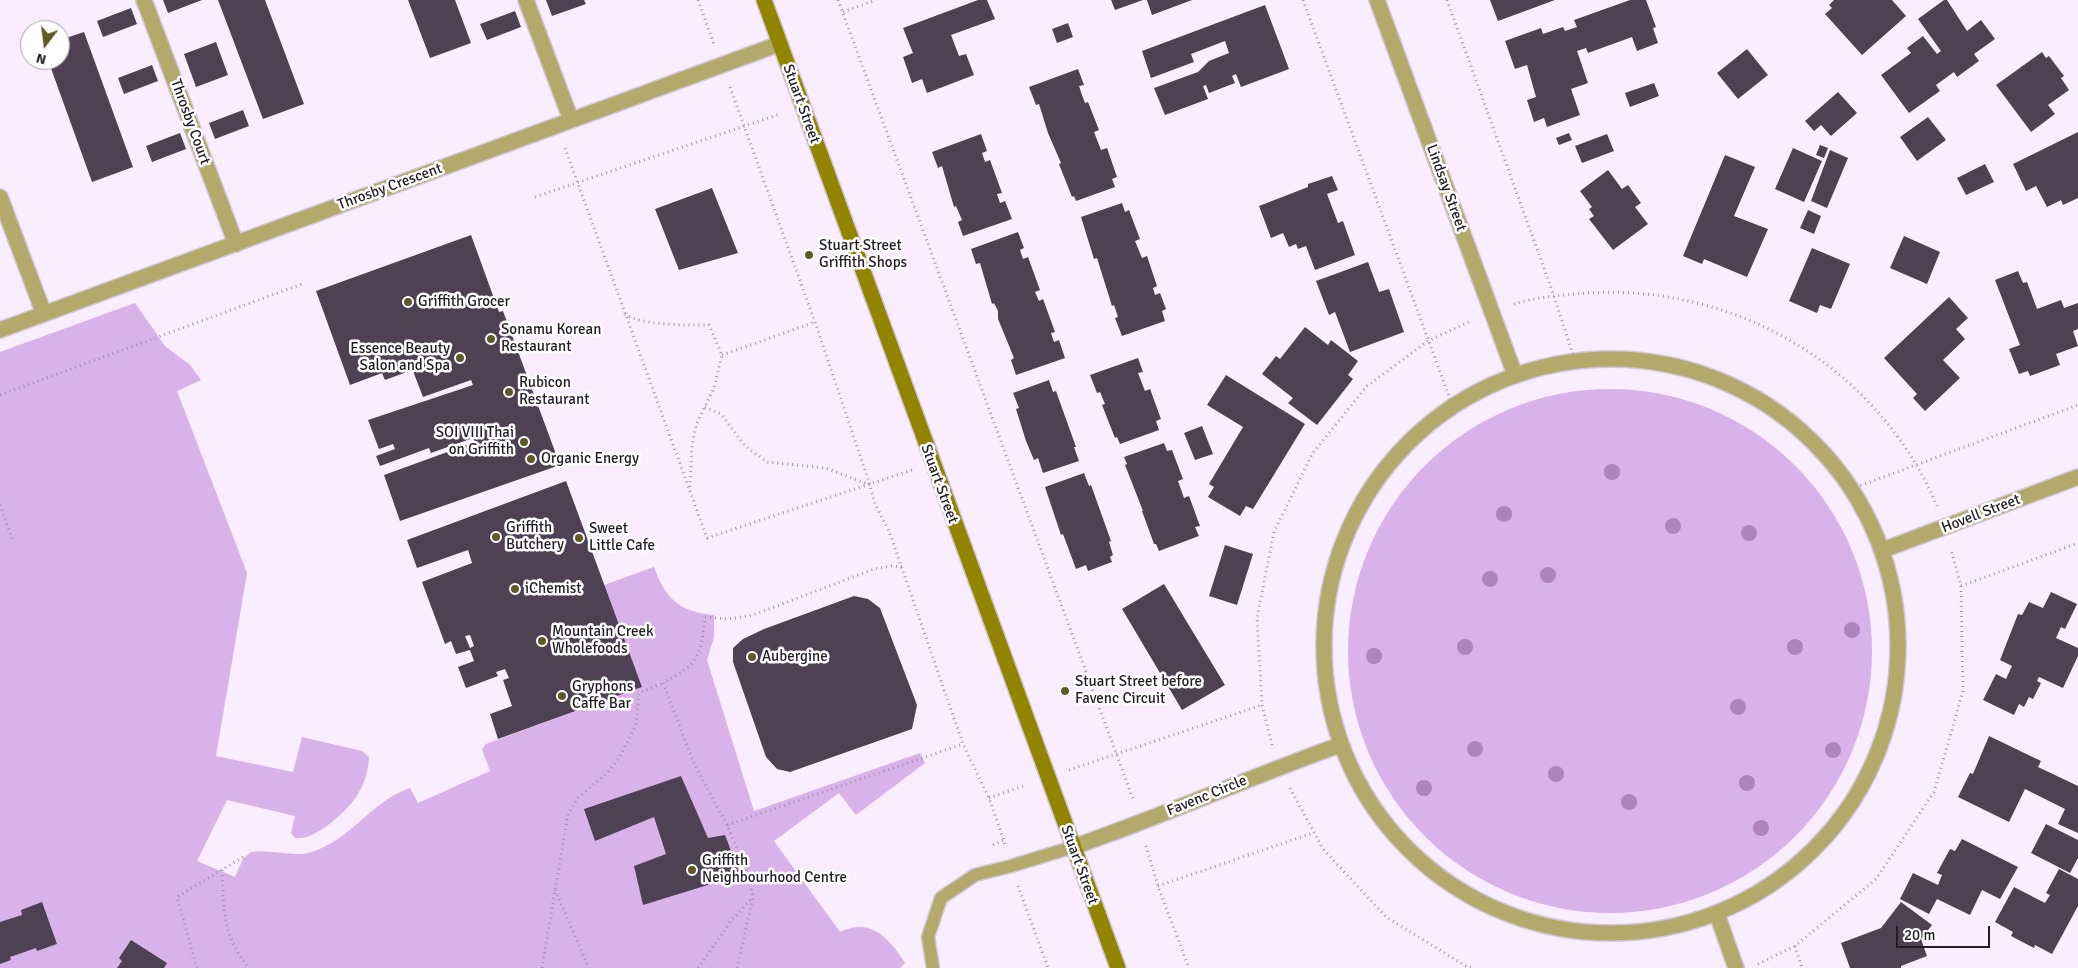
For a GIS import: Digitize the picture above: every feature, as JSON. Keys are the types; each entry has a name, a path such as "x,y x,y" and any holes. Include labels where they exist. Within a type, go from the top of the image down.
{"street":[{"name":"Throsby Court","path":"144,0 236,244"},
{"path":"526,0 564,122"},
{"name":"Stuart Street","path":"764,0 1118,968"},
{"name":"Lindsay Street","path":"1377,0 1515,375"},
{"name":"Throsby Crescent","path":"0,330 779,44"},
{"path":"0,197 44,314"},
{"path":"1614,358 1664,363 1712,377 1758,398 1798,428 1834,463 1862,505 1883,550 1897,603 1900,657 1893,711 1876,762 1849,810 1814,851 1772,886 1717,914 1662,930 1604,934 1548,926 1493,909 1444,880 1400,842 1366,796 1340,745 1331,714 1325,682 1323,633 1329,585 1344,539 1365,495 1395,456 1430,422 1470,395 1515,375 1575,362 1614,358"},
{"name":"Hovell Street","path":"1883,550 2078,477"},
{"name":"Favenc Circle","path":"1073,846 1140,824 1279,767 1340,745"},
{"path":"1717,914 1736,968"}],"lane":[{"path":"933,968 928,937 941,898 975,875 1011,866 1073,846"}],"path":[{"path":"838,0 1117,754 1158,886 1189,968"},
{"path":"843,12 876,0"},
{"path":"1303,0 1453,407"},
{"path":"1447,0 1554,296 1575,362"},
{"path":"730,86 815,322 875,504 889,531 963,744 988,798 1048,968"},
{"path":"535,197 802,107"},
{"path":"564,122 577,184 707,538 932,463"},
{"path":"0,396 302,284"},
{"path":"616,291 626,315 678,325 709,325 722,355 714,388 696,425 692,446 690,490"},
{"path":"1473,968 1466,966 1386,917 1323,849 1279,767 1262,705 1257,618 1274,532 1312,454 1368,386 1428,341 1491,311 1524,301 1609,291 1662,294 1713,306 1762,324 1808,350 1849,383 1885,420 1915,463 1946,527 1960,586 1963,690 1934,792 1876,880 1795,946 1750,968"},
{"path":"722,355 815,322"},
{"path":"1851,489 1915,463 2078,405"},
{"path":"705,407 722,414 745,446 767,462 826,468 870,485"},
{"path":"0,505 13,541"},
{"path":"1960,586 2078,543"},
{"path":"542,968 568,814 572,805 607,773 619,758 636,725 638,692 663,683 687,669 697,657 702,644 705,618 728,619 753,615 874,569 891,566 902,567"},
{"path":"663,683 695,766 727,825 748,875 753,897 737,968"},
{"path":"988,798 1262,705"},
{"path":"727,825 963,744"},
{"path":"1158,886 1313,833"},
{"path":"197,968 177,897 243,857"},
{"path":"222,870 224,906 229,937 236,952 249,968"},
{"path":"555,889 589,968"},
{"path":"698,968 731,921 753,897"},
{"path":"1795,946 1802,968"}],"shaded area":[{"path":"135,303 165,346 190,365 201,380 177,391 247,573 216,756 293,772 302,737 362,751 369,757 368,769 361,789 349,807 321,830 306,837 295,838 291,833 295,816 227,800 197,861 235,877 243,859 251,852 304,854 312,852 339,838 383,802 396,794 410,788 418,803 490,771 482,749 486,744 642,687 604,585 654,567 663,588 675,602 692,611 714,615 714,637 707,660 754,811 920,753 925,763 856,815 839,793 774,841 840,932 861,927 878,932 886,938 905,963 900,968 0,968 0,352"},
{"path":"1610,389 1636,390 1661,394 1686,400 1710,409 1755,433 1795,466 1828,506 1852,551 1861,575 1867,600 1871,625 1871,677 1867,702 1861,727 1852,751 1828,796 1795,836 1755,869 1710,893 1686,902 1661,908 1636,912 1610,913 1584,912 1559,908 1534,902 1510,893 1465,869 1425,836 1392,796 1368,751 1359,727 1353,702 1349,677 1348,651 1349,625 1353,600 1359,575 1368,551 1392,506 1425,466 1465,433 1510,409 1534,400 1559,394 1584,390"}],"building":[{"path":"163,0 202,0 168,13"},
{"path":"218,0 265,0 304,104 263,119"},
{"path":"408,0 455,0 471,43 430,58"},
{"path":"546,0 584,0 586,4 552,16"},
{"path":"978,0 987,0 995,19 951,35 959,56 966,54 974,75 927,93 922,79 912,83 903,57 913,53 903,28"},
{"path":"1111,0 1143,0 1115,10"},
{"path":"1147,0 1192,0 1152,15"},
{"path":"1490,0 1555,0 1498,21"},
{"path":"1630,0 1646,0 1656,27 1653,28 1658,43 1637,51 1632,37 1588,53 1586,48 1577,51 1588,83 1571,89 1580,115 1547,127 1544,118 1534,122 1527,100 1536,97 1527,65 1515,69 1505,41 1541,28 1543,34 1563,27 1565,31 1577,27 1574,20"},
{"path":"1834,0 1892,0 1906,16 1862,55 1825,14 1832,8 1829,5"},
{"path":"1944,0 1947,0 1967,31 1981,20 1995,39 1974,54 1979,61 1957,77 1954,72 1936,85 1940,91 1909,113 1881,75 1911,53 1907,48 1923,36 1937,54 1941,51 1918,19"},
{"path":"1265,5 1289,69 1241,87 1236,74 1232,76 1235,83 1209,93 1206,85 1203,86 1208,99 1165,115 1154,88 1198,72 1209,61 1229,53 1225,41 1191,54 1194,62 1151,78 1142,51"},
{"path":"131,8 137,24 103,37 97,21"},
{"path":"515,11 521,27 487,40 480,24"},
{"path":"1068,23 1073,37 1057,43 1052,29"},
{"path":"84,32 133,167 92,182 52,70 70,70 70,37"},
{"path":"216,42 228,75 196,87 184,54"},
{"path":"1747,49 1768,75 1738,99 1717,73"},
{"path":"2042,52 2046,58 2049,56 2064,76 2061,78 2069,90 2048,105 2055,114 2031,132 1996,85"},
{"path":"152,65 158,81 124,94 118,78"},
{"path":"1078,69 1084,85 1079,86 1082,95 1085,103 1088,102 1099,130 1094,132 1101,150 1107,148 1117,177 1112,179 1115,187 1076,201 1074,196 1072,197 1059,164 1061,163 1048,133 1039,104 1036,105 1029,87"},
{"path":"1654,83 1659,96 1630,107 1625,93"},
{"path":"1838,92 1857,113 1831,136 1821,125 1814,131 1805,121"},
{"path":"243,110 249,126 215,139 209,123"},
{"path":"1928,117 1946,140 1917,161 1900,137"},
{"path":"2078,132 2078,198 2063,205 2061,200 2047,207 2036,186 2026,191 2013,164"},
{"path":"180,133 186,149 152,162 146,146"},
{"path":"1569,133 1572,140 1559,145 1556,138"},
{"path":"981,134 987,151 982,153 985,162 990,160 1002,193 997,194 1000,203 1005,201 1012,219 963,236 958,222 962,220 956,206 954,207 942,166 938,168 932,152"},
{"path":"1607,134 1614,151 1582,163 1575,146"},
{"path":"1820,145 1828,148 1824,158 1816,155"},
{"path":"1793,148 1822,161 1804,202 1775,189"},
{"path":"1830,150 1848,158 1827,208 1811,201"},
{"path":"1725,155 1755,167 1734,216 1768,229 1747,277 1704,259 1702,264 1683,256"},
{"path":"1985,164 1994,182 1966,195 1957,178"},
{"path":"1608,170 1622,189 1628,185 1641,203 1635,207 1648,224 1613,250 1589,219 1594,216 1589,209 1592,207 1580,191"},
{"path":"1332,176 1338,190 1327,194 1338,223 1343,221 1355,255 1315,270 1306,246 1298,249 1296,244 1289,247 1283,233 1271,238 1259,206 1308,187 1308,184"},
{"path":"712,188 738,253 679,270 655,209"},
{"path":"1122,203 1125,212 1129,210 1140,239 1135,241 1142,258 1147,256 1157,286 1153,288 1155,295 1160,293 1166,309 1162,311 1165,321 1122,336 1115,318 1118,317 1114,305 1112,306 1097,258 1094,259 1081,217"},
{"path":"1808,210 1821,216 1814,234 1800,228"},
{"path":"1018,232 1024,248 1020,250 1023,259 1028,257 1040,290 1035,292 1039,301 1043,299 1055,332 1051,333 1054,342 1059,340 1065,358 1016,375 1011,360 1014,358 998,319 998,311 994,303 992,304 980,263 976,264 971,249"},
{"path":"471,235 499,312 503,311 560,465 400,521 384,475 475,442 473,438 431,453 429,448 380,466 376,456 395,449 393,444 379,449 368,420 473,385 471,380 423,397 413,371 415,369 385,380 382,373 350,385 316,291"},
{"path":"1904,236 1940,252 1927,284 1890,268"},
{"path":"1812,248 1850,264 1831,309 1820,305 1817,313 1789,301"},
{"path":"1368,262 1379,292 1389,289 1404,332 1350,352 1335,312 1329,315 1316,281"},
{"path":"2018,271 2023,283 2027,282 2037,309 2061,300 2064,308 2078,303 2078,329 2073,331 2078,346 2056,354 2060,365 2030,376 2028,371 2019,374 2009,349 2020,345 1995,280"},
{"path":"1949,297 1968,318 1956,329 1965,339 1943,360 1960,378 1925,411 1913,398 1917,394 1884,358"},
{"path":"1305,327 1328,345 1331,340 1358,361 1348,375 1353,379 1317,425 1288,403 1293,398 1262,374 1276,356 1280,359"},
{"path":"1138,358 1143,372 1138,373 1145,391 1150,389 1161,419 1156,421 1159,430 1120,444 1117,437 1115,438 1102,405 1105,404 1100,392 1097,393 1090,375"},
{"path":"1226,375 1305,424 1253,509 1246,506 1240,516 1208,497 1214,487 1209,484 1243,427 1207,405"},
{"path":"1049,380 1053,392 1056,391 1076,447 1074,447 1079,461 1043,473 1038,458 1034,460 1026,441 1016,409 1019,408 1013,393"},
{"path":"1202,426 1213,454 1195,460 1184,433"},
{"path":"1164,443 1167,451 1172,450 1183,479 1178,481 1184,498 1189,496 1200,526 1195,527 1199,536 1159,551 1156,544 1154,544 1125,465 1127,464 1124,457"},
{"path":"1084,473 1089,486 1091,485 1111,541 1109,542 1113,555 1110,557 1112,562 1088,571 1086,565 1076,569 1063,534 1061,535 1045,487"},
{"path":"566,481 642,687 498,739 490,714 512,706 503,680 509,678 505,669 496,672 498,676 466,688 458,667 474,661 470,650 456,654 451,641 445,644 422,582 472,563 468,550 417,568 407,540","holes":["470,635 474,646 470,648 465,636"]},
{"path":"1225,545 1253,554 1237,605 1209,596"},
{"path":"1164,584 1225,685 1182,710 1122,609"},
{"path":"2051,592 2077,604 2065,629 2061,627 2056,638 2078,648 2078,656 2063,688 2039,677 2037,681 2041,683 2033,699 2029,697 2024,707 2019,704 2014,715 1983,700 1996,674 2006,679 2012,666 2000,660 2018,614 2022,615 2029,602 2043,608"},
{"path":"854,596 868,599 880,608 917,705 912,729 790,772 777,769 766,757 733,662 733,648 743,639 764,629"},
{"path":"1989,736 2041,761 2038,767 2078,786 2078,833 2058,824 2065,809 2025,789 2009,822 1958,797 1970,773 1973,774"},
{"path":"681,776 708,838 725,835 740,875 643,905 634,866 666,854 654,817 595,841 584,809"},
{"path":"2046,824 2078,840 2078,858 2070,873 2031,853"},
{"path":"1962,839 2018,867 2000,899 1982,890 1970,915 1937,899 1929,914 1900,899 1913,873 1938,885 1942,875 1937,873 1950,849 1955,851"},
{"path":"2059,869 2078,879 2078,906 2052,954 2035,945 2034,948 2011,936 2013,932 1995,922 2014,887 2045,903 2050,895 2046,893"},
{"path":"42,902 57,944 37,951 36,948 10,957 11,960 0,964 0,922 22,915 21,910"},
{"path":"1901,902 1932,925 1921,939 1927,956 1901,966 1901,968 1850,968 1841,943 1881,928"},
{"path":"131,940 167,963 164,968 117,968 122,961 119,958"}],"place":[{"name":"Stuart Street Griffith Shops","path":"809,255"},
{"name":"Griffith Grocer","path":"408,302"},
{"name":"Sonamu Korean Restaurant","path":"491,339"},
{"name":"Essence Beauty Salon and Spa","path":"460,358"},
{"name":"Rubicon Restaurant","path":"509,392"},
{"name":"SOI VIII Thai on Griffith","path":"524,442"},
{"name":"Organic Energy","path":"531,459"},
{"name":"Griffith Butchery","path":"496,537"},
{"name":"Sweet Little Cafe","path":"579,538"},
{"name":"iChemist","path":"515,589"},
{"name":"Mountain Creek Wholefoods","path":"542,641"},
{"name":"Aubergine","path":"752,657"},
{"name":"Stuart Street before Favenc Circuit","path":"1065,691"},
{"name":"Gryphons Caffe Bar","path":"562,696"},
{"name":"Griffith Neighbourhood Centre","path":"692,870"}]}
